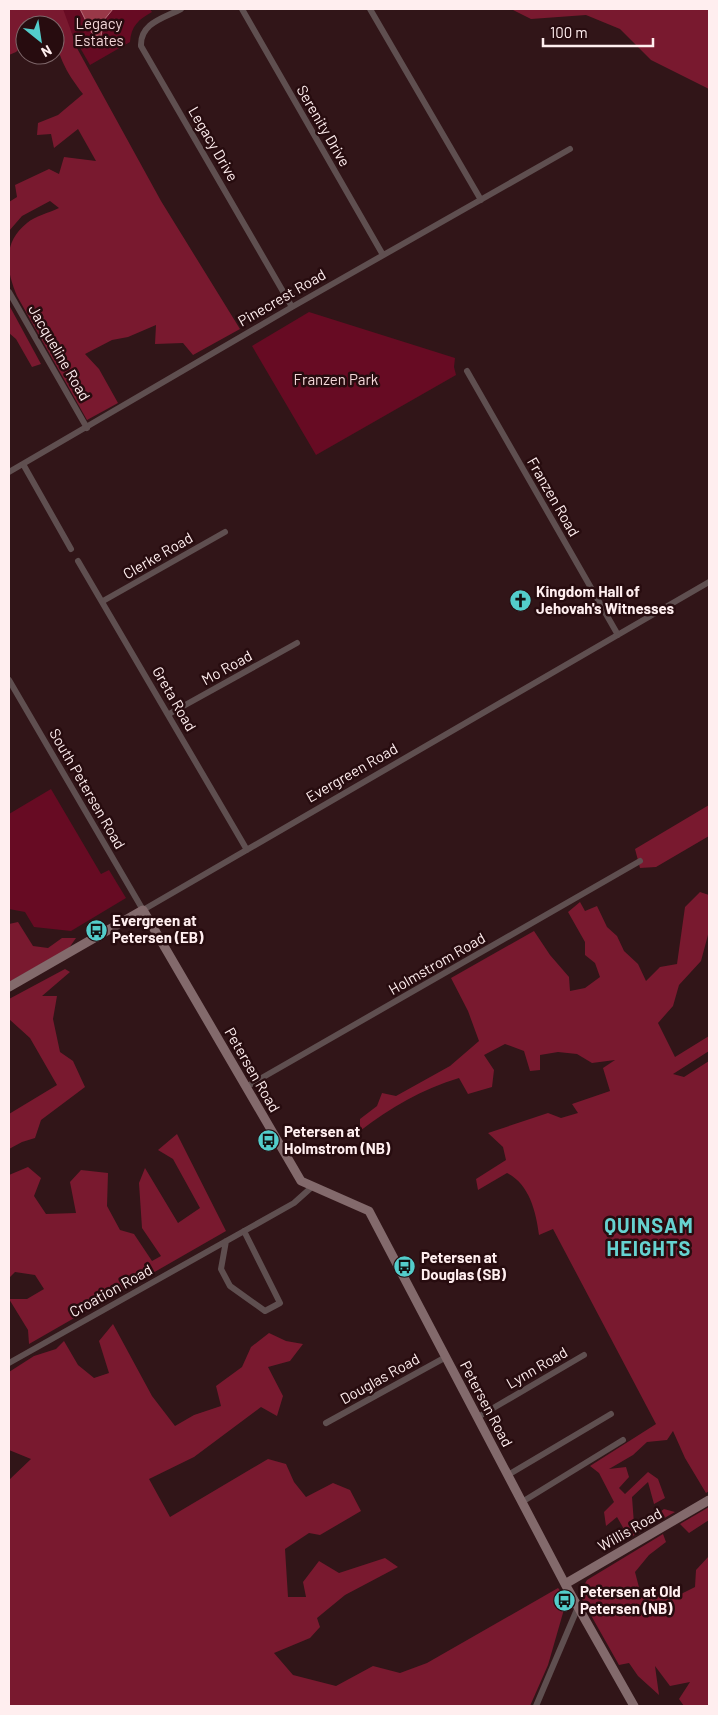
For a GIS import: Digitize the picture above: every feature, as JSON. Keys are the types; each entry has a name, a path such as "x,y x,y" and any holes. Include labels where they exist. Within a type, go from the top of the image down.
{"street":[{"name":"Legacy Drive","path":"181,9 147,26 141,36 142,46 292,307"},
{"name":"Serenity Drive","path":"242,9 383,255"},
{"path":"370,9 481,200"},
{"name":"Pinecrest Road","path":"9,472 292,307 570,149"},
{"name":"Jacqueline Road","path":"9,292 87,428"},
{"name":"Franzen Road","path":"467,371 618,635"},
{"path":"23,464 71,549"},
{"name":"Clerke Road","path":"102,601 225,532"},
{"name":"Greta Road","path":"78,561 248,850"},
{"name":"Evergreen Road","path":"9,987 709,582"},
{"name":"Mo Road","path":"169,714 296,643"},
{"name":"South Petersen Road","path":"9,680 143,910"},
{"name":"Holmstrom Road","path":"246,1088 640,861"},
{"name":"Petersen Road","path":"143,910 301,1181 369,1211 565,1584 634,1706"},
{"name":"Croation Road","path":"9,1363 294,1203 313,1186"},
{"path":"226,1241 221,1269 230,1286 265,1311 280,1303 244,1231"},
{"name":"Lynn Road","path":"478,1417 584,1355"},
{"name":"Douglas Road","path":"326,1422 446,1357"},
{"path":"508,1475 611,1414"},
{"path":"522,1502 623,1440"},
{"name":"Willis Road","path":"565,1584 709,1500"},
{"path":"536,1706 578,1607"}],"green space":[{"name":"Legacy Estates","path":"58,9 150,9 152,12 136,24 130,42 90,65 65,21 65,15 61,15"},
{"name":"Franzen Park","path":"309,312 455,358 454,367 456,375 316,455 252,346"},
{"path":"51,789 101,874 109,870 126,898 71,931 34,927 25,912 9,909 9,814"}],"shaded area":[{"path":"9,9 63,9 78,50 161,201 240,329 193,355 183,343 155,344 156,325 128,337 112,340 85,354 99,369 118,403 87,420 17,296 10,276 8,257 13,239 27,223 34,218 59,208 50,201 22,216 9,231 9,202 17,197 15,185 49,169 59,174 64,157 96,161 78,129 54,148 51,134 37,135 38,123 58,115 83,94 71,78 64,65 65,15 15,15 15,52 9,55"},
{"path":"80,9 113,9 104,20 101,36 96,36 92,33"},
{"path":"511,9 709,9 709,89 651,60 620,29 586,15 531,19"},
{"path":"9,305 41,364 32,367 16,339 9,333"},
{"path":"709,805 709,836 656,867 640,868 635,849"},
{"path":"700,892 709,895 709,931 701,961 679,985 673,1006 658,1023 675,1057 709,1036 709,1051 673,1074 684,1077 709,1061 709,1491 706,1493 685,1458 673,1431 667,1440 647,1442 633,1455 609,1469 626,1467 629,1477 619,1488 625,1494 648,1472 658,1479 665,1498 654,1504 648,1482 632,1497 634,1524 652,1518 664,1509 675,1512 629,1538 617,1517 606,1526 604,1512 614,1502 599,1473 590,1466 656,1424 553,1229 539,1235 530,1199 521,1184 507,1173 478,1190 476,1179 506,1160 503,1147 488,1133 548,1113 561,1118 578,1113 572,1104 610,1091 603,1068 615,1060 592,1063 577,1054 558,1052 540,1055 540,1070 530,1071 524,1051 505,1044 484,1055 494,1070 492,1087 468,1094 459,1078 445,1082 407,1100 360,1131 360,1119 377,1106 382,1093 396,1096 450,1066 479,1041 468,1011 451,978 534,931 550,955 569,977 570,991 585,988 600,977 595,963 585,955 585,942 568,912 580,902 585,911 597,906 607,927 617,936 624,951 638,964 646,981 660,967 677,964 685,907"},
{"path":"18,922 33,946 48,948 62,938 76,938 69,948 9,982 9,924"},
{"path":"65,969 70,972 42,996 57,996 53,1019 60,1052 73,1061 85,1087 41,1120 35,1138 9,1149 9,1114 57,1085 30,1038 9,1019 9,999"},
{"path":"177,1134 226,1231 29,1344 28,1330 9,1299 27,1299 44,1289 35,1275 15,1272 9,1278 9,1175 28,1167 41,1178 34,1196 46,1214 76,1213 70,1182 81,1170 108,1173 107,1206 120,1230 134,1234 152,1261 161,1256 142,1228 139,1183 145,1168 178,1223 200,1208 173,1159 158,1150"},
{"path":"113,1324 152,1396 175,1426 194,1415 221,1406 216,1386 242,1367 251,1347 269,1333 286,1341 303,1344 290,1361 268,1367 283,1396 277,1416 261,1407 194,1457 149,1479 170,1517 268,1459 286,1464 294,1482 306,1497 333,1483 350,1490 361,1511 320,1535 309,1533 285,1549 288,1597 306,1597 303,1582 319,1561 339,1573 385,1558 398,1567 345,1595 317,1618 320,1627 310,1638 274,1653 293,1675 336,1686 373,1666 400,1673 427,1663 558,1588 567,1599 548,1665 530,1706 9,1706 9,1480 31,1459 9,1450 9,1372 34,1356 56,1349 64,1341 78,1365 94,1378 109,1373 99,1341"},
{"path":"709,1507 709,1520 689,1533 680,1524"},
{"path":"663,1534 666,1542 649,1555 635,1572 641,1595 662,1590 675,1597 695,1587 696,1570 709,1556 709,1706 684,1706 679,1699 690,1682 670,1686 655,1666 659,1695 638,1676 629,1663 619,1665 579,1594 587,1580"}],"place":[{"name":"Kingdom Hall of Jehovah's Witnesses","path":"520,601"},
{"name":"Evergreen at Petersen (EB)","path":"96,930"},
{"name":"Petersen at Holmstrom (NB)","path":"268,1141"},
{"name":"Petersen at Douglas (SB)","path":"405,1267"},
{"name":"Petersen at Old Petersen (NB)","path":"564,1601"}],"district":[{"name":"QUINSAM HEIGHTS","path":"649,1238"}]}
